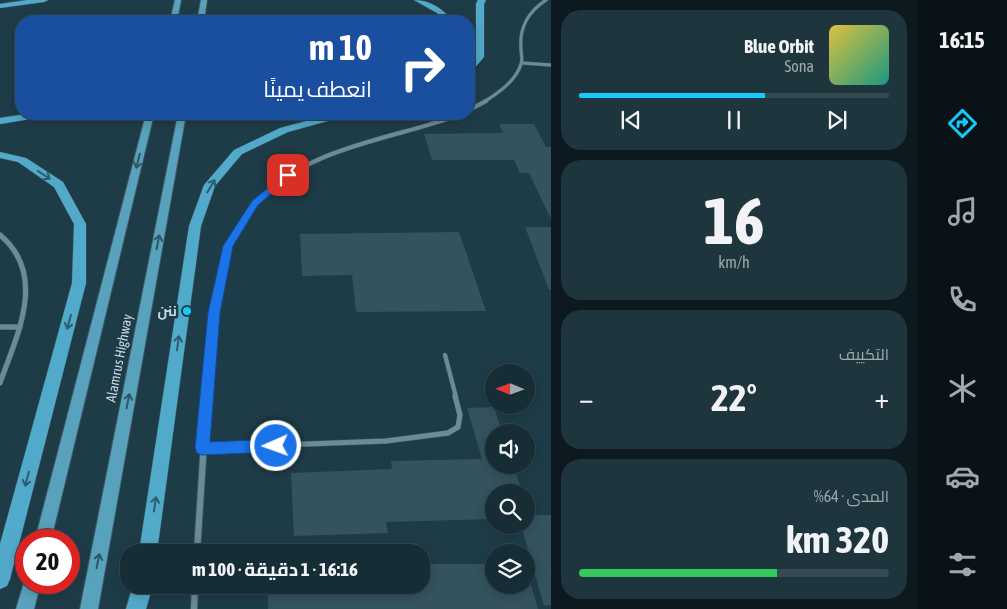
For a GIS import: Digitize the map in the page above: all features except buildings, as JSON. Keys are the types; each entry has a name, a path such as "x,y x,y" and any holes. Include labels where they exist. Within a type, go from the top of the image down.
{"highway":[{"path":"0,6 44,0"},
{"path":"418,0 444,15"},
{"path":"475,62 480,57 480,4 482,0"},
{"path":"0,121 15,119"},
{"path":"149,544 195,226 210,185 238,152 284,130 321,120"},
{"path":"0,154 22,160 58,184 80,224 79,283 0,579"},
{"path":"136,609 140,594"}],"main road":[{"path":"174,15 178,0"},
{"path":"201,15 204,0"},
{"name":"Alamrus Highway","path":"46,529 148,120"},
{"name":"Alamrus Highway","path":"90,609 181,120"},
{"path":"26,609 29,594"}],"street":[{"path":"475,106 510,83 522,63 521,34 527,16 536,6 546,0"},
{"path":"522,63 551,65"},
{"path":"197,544 202,448 214,313 228,246 255,203 288,175 319,158 377,138 446,120"},
{"path":"0,235 12,245 23,265 26,294 20,327 0,382"},
{"path":"0,327 20,327"},
{"path":"194,609 195,594"}],"lane":[{"path":"202,448 386,441 448,433 458,427 460,415 445,355"}],"place":[{"name":"ننن","path":"187,311"}],"route":[{"path":"276,446 202,448 214,313 228,246 255,203 288,175"}]}
